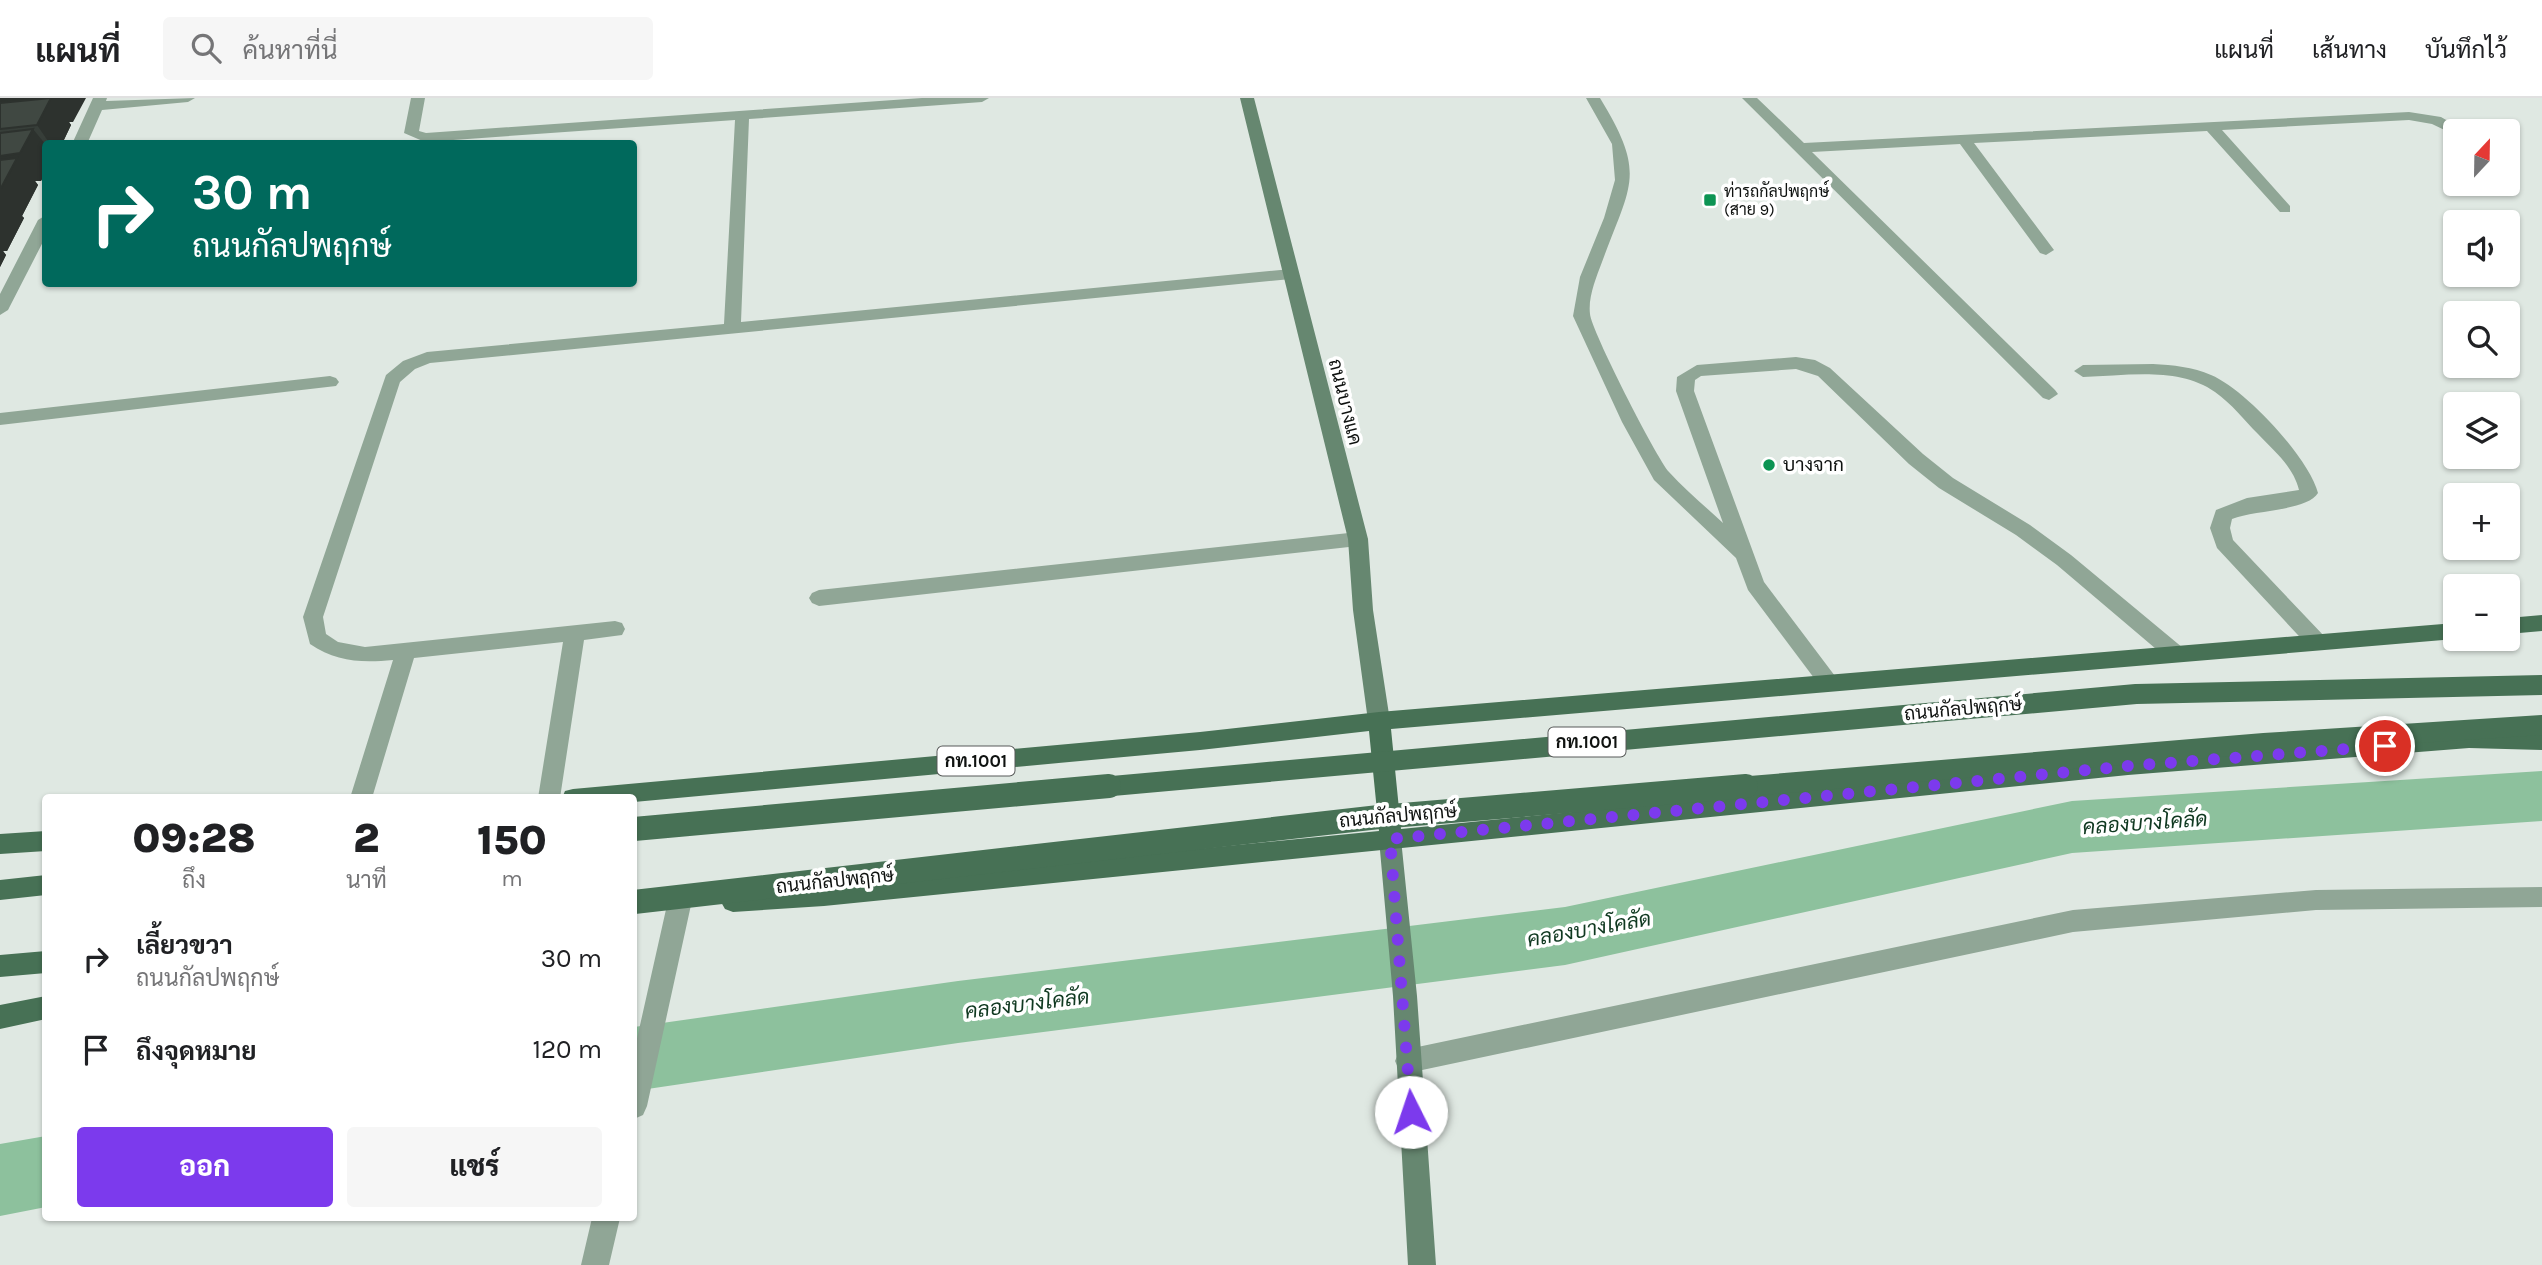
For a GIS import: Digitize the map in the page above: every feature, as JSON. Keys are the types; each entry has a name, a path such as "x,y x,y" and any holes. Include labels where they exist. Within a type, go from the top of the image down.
{"main road":[{"name":"ถนนบางแค","path":"1247,98 1358,539 1363,610 1379,721"},
{"path":"2520,625 2542,623"},
{"name":"ถนนกัลปพฤกษ์","path":"617,794 1200,741 1379,721 2443,632"},
{"name":"ถนนกัลปพฤกษ์","path":"637,828 2136,694 2542,685"},
{"path":"1379,721 1405,996 1422,1265"},
{"name":"ถนนกัลปพฤกษ์","path":"637,902 1379,817 2264,743 2542,725"},
{"name":"ถนนกัลปพฤกษ์","path":"637,910 824,896 2128,766 2469,739 2542,741"},
{"path":"0,844 42,841"},
{"path":"0,890 42,886"},
{"path":"0,966 42,962"},
{"path":"0,1017 42,1008"}],"street":[{"path":"81,140 98,102 188,98"},
{"path":"418,98 411,134 432,140"},
{"path":"450,140 982,98"},
{"path":"1593,98 1616,138 1623,162 1618,195 1581,301 1581,317 1625,410 1661,475 1746,557"},
{"path":"1749,98 2049,394"},
{"path":"1802,148 2409,116 2443,124"},
{"path":"732,329 742,117"},
{"path":"2212,128 2285,209"},
{"path":"1965,139 2046,250"},
{"path":"0,310 40,244"},
{"path":"615,629 365,655 333,649 317,638 313,617 392,379 409,365 427,358 1291,274"},
{"path":"1830,684 1755,585 1685,391 1686,377 1698,371 1796,363 1809,364 1824,372 1877,425 1946,483 2023,530 2064,560 2175,654"},
{"path":"2083,371 2173,370 2199,376 2221,387 2290,455 2306,479 2309,493 2296,500 2247,505 2223,515 2220,528 2224,543 2318,643"},
{"path":"0,419 330,383"},
{"path":"819,598 1358,539"},
{"path":"550,794 575,633"},
{"path":"362,794 406,650"},
{"path":"1408,1061 2073,921 2316,900 2542,897"},
{"path":"637,1093 679,905"},
{"path":"595,1265 605,1221"}],"building":[{"path":"51,98 37,125 0,129 0,103"},
{"path":"33,129 20,153 0,156 0,133"},
{"path":"17,158 1,188 0,188 0,160"}],"waterway":[{"name":"คลองบางโคลัด","path":"637,1059 958,1012 1565,936 2072,827 2542,796"},
{"name":"คลองบางโคลัด","path":"0,1180 42,1172"}],"place":[{"name":"ท่ารถกัลปพฤกษ์ (สาย 9)","path":"1710,200"},
{"name":"บางจาก","path":"1769,465"}],"route":[{"path":"1411,1112 1405,996 1390,839 2128,766 2385,746"}]}
